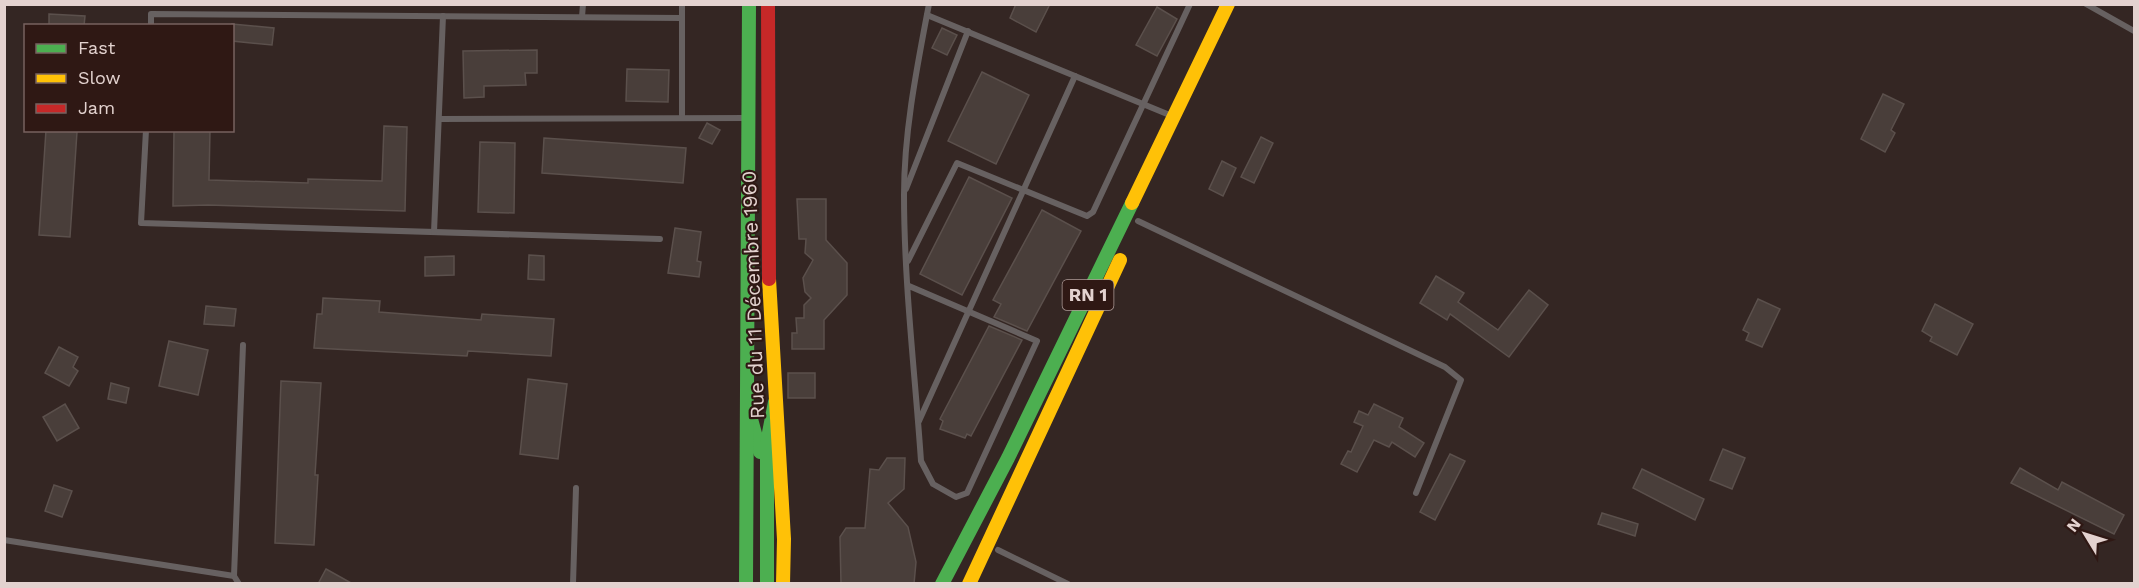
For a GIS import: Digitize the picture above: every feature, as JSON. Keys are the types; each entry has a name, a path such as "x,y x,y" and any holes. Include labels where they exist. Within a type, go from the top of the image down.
{"main road":[{"name":"Rue du 11 Décembre 1960","path":"746,584 749,4"},
{"name":"Rue du 11 Décembre 1960","path":"768,4 769,304 784,539 783,584"},
{"name":"RN 1","path":"942,584 1008,458 1228,4"},
{"name":"RN 1","path":"983,584 1015,506 1031,452 1239,4"},
{"path":"767,584 767,443 775,402"},
{"path":"748,408 760,454 759,584"},
{"path":"969,584 1005,499 1031,452"},
{"path":"960,584 997,503 1008,458"}],"lane":[{"path":"582,17 583,4"},
{"path":"682,4 682,117"},
{"path":"909,286 1037,341 967,493 956,497 933,484 921,460 909,286 904,195 914,87 929,4"},
{"path":"908,261 957,163 1087,216 1093,212 1190,4"},
{"path":"2087,5 2134,31"},
{"path":"151,24 151,14 682,18"},
{"path":"927,15 1175,117"},
{"path":"434,232 443,16"},
{"path":"904,195 968,31"},
{"path":"919,421 1075,76"},
{"path":"439,119 748,118"},
{"path":"146,132 141,224 660,239"},
{"path":"1138,221 1445,368 1461,380 1416,493"},
{"path":"239,584 234,576 243,345"},
{"path":"573,584 576,489"},
{"path":"4,540 234,576"},
{"path":"998,550 1068,584"}],"building":[{"path":"1016,4 1050,4 1036,32 1010,18"},
{"path":"1157,7 1177,19 1157,56 1136,45"},
{"path":"49,14 85,16 84,24 49,24"},
{"path":"234,24 274,28 272,45 234,41"},
{"path":"942,28 957,35 947,55 932,48"},
{"path":"537,50 537,73 525,73 526,85 484,86 484,97 464,98 463,51"},
{"path":"627,69 669,70 668,102 626,101"},
{"path":"982,72 1029,95 996,164 948,141"},
{"path":"1883,94 1904,104 1891,130 1895,133 1885,152 1861,139"},
{"path":"707,123 720,130 712,144 699,138"},
{"path":"384,126 407,127 405,211 173,206 174,132 210,132 209,180 308,183 308,179 382,181"},
{"path":"46,132 77,132 70,237 39,235"},
{"path":"1261,137 1273,143 1254,183 1241,177"},
{"path":"544,138 686,148 683,183 542,173"},
{"path":"480,142 515,143 514,213 478,212"},
{"path":"1222,161 1236,168 1223,196 1209,189"},
{"path":"969,177 1012,198 962,295 920,274"},
{"path":"797,199 826,199 826,240 847,263 847,295 824,320 824,349 792,349 792,333 797,333 796,318 804,318 804,305 811,298 805,292 803,278 813,260 805,253 806,239 799,239"},
{"path":"1042,210 1081,231 1027,331 994,317 1001,304 993,300"},
{"path":"675,228 701,232 697,261 701,262 699,277 668,273"},
{"path":"529,255 544,256 544,280 528,279"},
{"path":"454,256 454,275 425,276 425,257"},
{"path":"1436,276 1464,293 1458,302 1498,330 1529,290 1548,305 1509,357 1450,314 1447,320 1420,303"},
{"path":"323,298 380,301 379,312 481,320 482,314 554,319 551,356 468,351 467,356 314,348 317,314 322,314"},
{"path":"1758,299 1780,309 1762,347 1746,340 1749,333 1743,330"},
{"path":"1935,304 1973,324 1957,355 1930,341 1932,337 1922,331"},
{"path":"206,306 236,309 234,326 204,324"},
{"path":"989,326 1022,340 971,436 967,434 965,438 940,429 943,421 940,419"},
{"path":"169,341 208,350 198,395 159,386"},
{"path":"59,347 78,357 73,367 78,371 69,386 45,373"},
{"path":"788,373 815,373 815,398 788,398"},
{"path":"528,379 567,384 558,459 520,454"},
{"path":"281,381 321,383 315,475 318,475 314,545 275,543"},
{"path":"111,383 129,388 126,403 108,399"},
{"path":"65,404 79,428 57,441 43,417"},
{"path":"1374,404 1403,418 1399,427 1424,443 1415,457 1392,442 1389,447 1374,440 1357,472 1341,464 1348,451 1351,452 1363,426 1354,422 1359,411 1368,415"},
{"path":"1723,449 1745,458 1732,489 1710,480"},
{"path":"1450,454 1465,461 1435,520 1420,512"},
{"path":"887,458 905,458 904,489 888,503 908,527 916,562 914,584 841,584 840,537 846,528 865,528 870,469 879,470"},
{"path":"2020,468 2058,490 2062,482 2124,515 2114,534 2011,483"},
{"path":"1642,469 1704,499 1695,520 1633,488"},
{"path":"54,485 72,491 62,517 45,511"},
{"path":"1602,513 1638,524 1635,536 1598,524"},
{"path":"326,569 353,584 318,584"}],"traffic: fast":[{"path":"746,584 749,4"},
{"path":"942,584 1008,458 1132,203"},
{"path":"767,584 767,443 775,402"},
{"path":"748,408 760,452"}],"traffic: slow":[{"path":"1132,203 1228,4"},
{"path":"969,584 1120,260"},
{"path":"769,279 784,539 783,584"}],"traffic: jam":[{"path":"768,4 769,279"}]}
